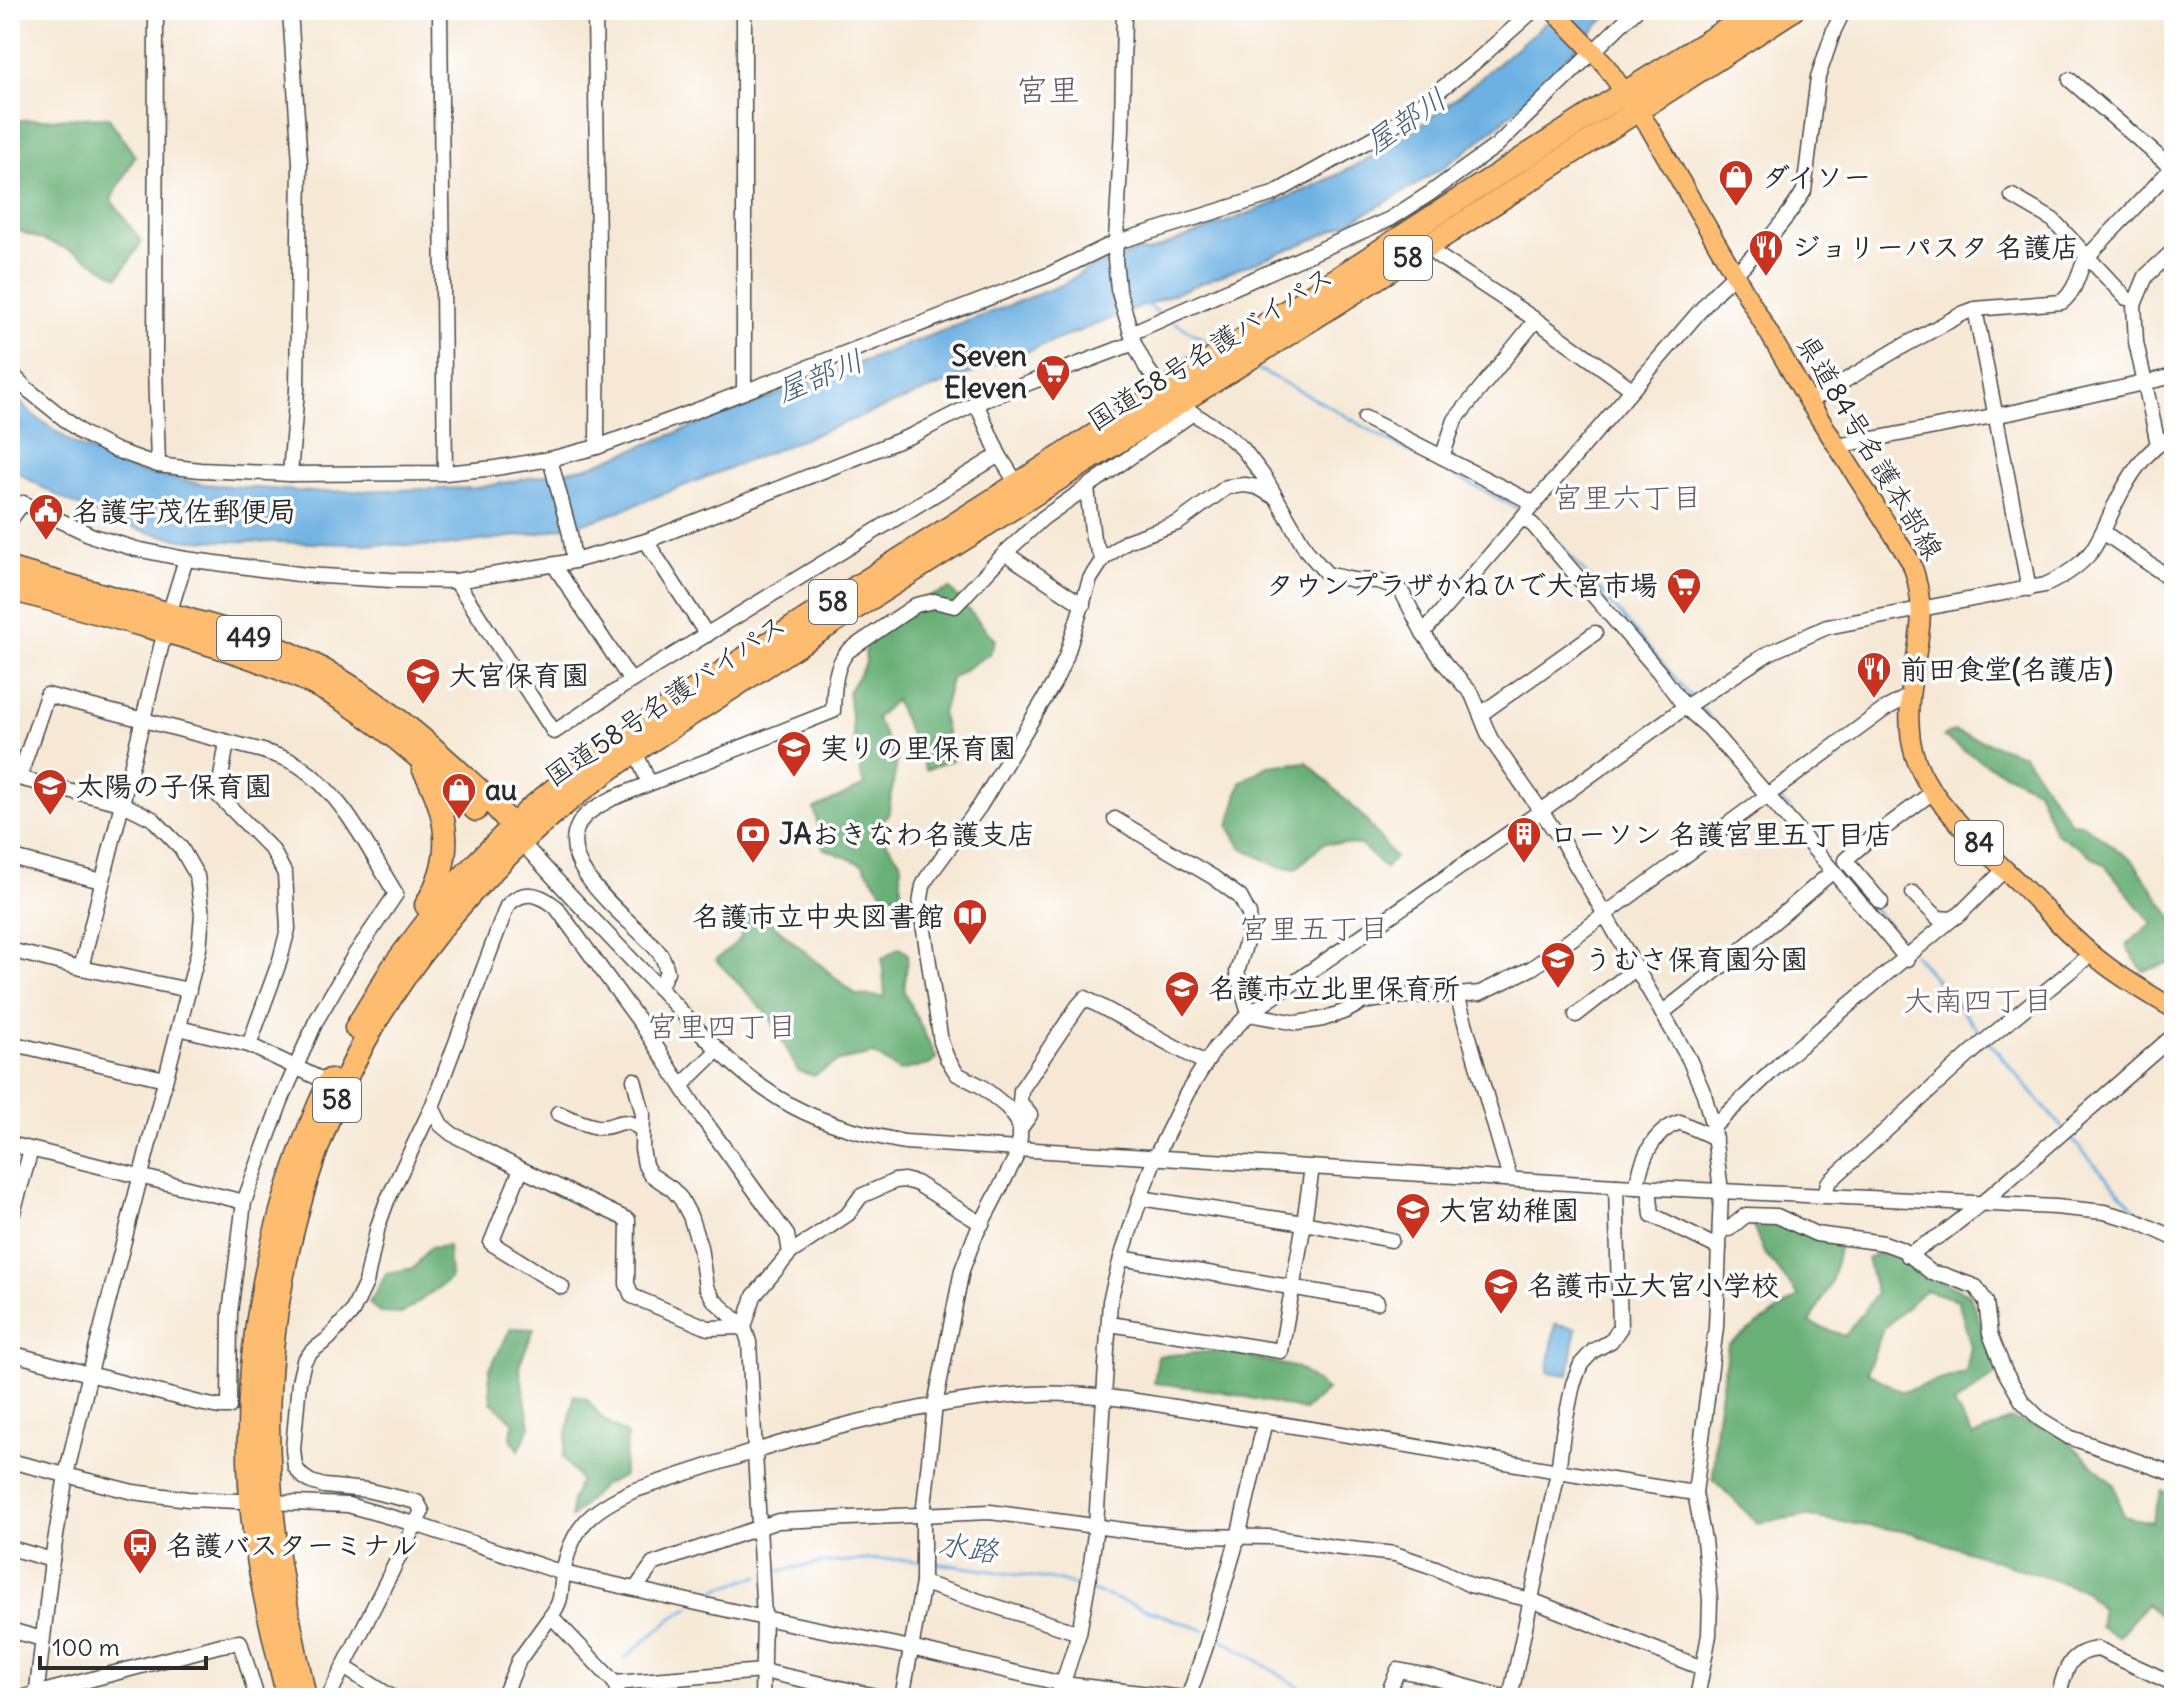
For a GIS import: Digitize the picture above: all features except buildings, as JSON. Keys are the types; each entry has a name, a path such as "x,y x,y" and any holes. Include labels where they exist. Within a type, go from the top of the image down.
{"highway":[{"name":"国道58号名護バイパス","path":"305,1698 282,1579 261,1502 269,1475 272,1357 282,1285 298,1213 326,1128 358,1055 402,982 511,834 579,792 635,751 1431,244 1758,10"},
{"name":"国道58号名護バイパス","path":"288,1698 265,1601 261,1502 250,1398 268,1260 290,1179 329,1083 374,995 455,885 511,834 561,782 619,740 1017,484 1178,403 1396,228 1793,10"},
{"name":"449","path":"10,569 167,622 302,679 378,724 511,834"},
{"name":"449","path":"10,589 275,647 300,658 356,689 435,749 511,834"},
{"path":"415,754 442,807 445,839 438,883 419,917 415,936"}],"main road":[{"name":"県道84号名護本部線","path":"1553,10 1591,48 1653,134 1809,402 1911,562 1922,609 1911,695 1911,742 1933,792 2091,954 2174,1009"}],"street":[{"path":"156,10 155,365 158,465"},
{"path":"290,10 300,163 297,390 290,474"},
{"path":"440,10 445,473"},
{"path":"595,10 597,447"},
{"path":"744,10 744,392"},
{"path":"1124,10 1121,169 1114,243 1118,289 1146,367 1178,403 1222,431 1242,448 1265,478 1307,551 1327,574 1353,580 1378,581 1402,592 1423,633 1472,694 1490,738 1562,841 1689,1059 1704,1094 1714,1132 1721,1191 1716,1327 1695,1493 1706,1554 1710,1600 1709,1635 1697,1698"},
{"path":"10,372 82,433 115,450 158,465 290,474 445,473 552,463 1048,275 1114,243 1273,194 1403,119 1534,10"},
{"path":"11,516 23,503 93,536 136,549 306,575 391,580 456,581 574,561 646,541 913,435 1131,332 1280,270 1396,228 1429,194 1496,146 1591,48 1636,10"},
{"path":"1423,633 1717,291 1743,268 1796,204 1804,191 1818,77 1844,10"},
{"path":"1809,402 1896,350 1975,309 2062,302 2072,293 2087,257 2173,168 2070,80"},
{"path":"2012,196 2053,220 2126,298"},
{"path":"1431,244 1437,255 1536,320 1632,389"},
{"path":"2158,444 2136,342 2134,305 2146,276 2174,250"},
{"path":"1975,309 2029,589"},
{"path":"1442,457 1455,420 1536,320"},
{"path":"1837,446 1997,416 2174,376"},
{"path":"976,403 999,455 1017,484"},
{"path":"659,988 667,972 660,954 613,908 577,863 574,836 579,822 613,798 833,711 838,669 848,651 916,605 934,601 955,606 1043,518 1087,488 1178,403"},
{"path":"1365,418 1535,504"},
{"path":"1061,1691 1079,1633 1096,1526 1110,1301 1121,1258 1155,1158 1187,1093 1224,1038 1249,1014 1691,703 1826,621 1922,609 2029,589 2071,572 2092,551 2140,463 2158,444 2174,435"},
{"path":"456,581 554,732 631,681 999,455"},
{"path":"552,463 574,561"},
{"path":"902,1698 923,1583 923,1516 935,1405 962,1270 1015,1159 1020,1129 1007,1107 981,1086 957,1074 947,1058 936,1015 921,896 927,878 980,806 1054,683 1066,657 1090,579 1103,559 1127,541 1178,523 1227,487 1257,487 1277,499"},
{"path":"1087,488 1093,539 1103,559"},
{"path":"1523,518 1533,525 1659,672 1691,703 1833,871 1911,955"},
{"path":"2103,532 2174,581"},
{"path":"646,541 707,635"},
{"path":"1005,553 1083,605"},
{"path":"81,968 167,622 186,559"},
{"path":"554,565 631,681"},
{"path":"1481,714 1595,633"},
{"path":"10,1353 90,1373 199,1403 229,1407 230,1313 244,1202 281,1101 316,1021 396,894 342,807 322,784 296,763 263,751 47,695 14,777 121,803 153,819 181,848 197,876 202,915 199,949 90,1373 66,1475 31,1697 240,1642 257,1698"},
{"path":"1249,1014 1297,1023 1323,1019 1362,1002 1403,996 1480,993 1532,968 1885,709 1911,695"},
{"path":"227,742 218,795 273,851 285,874 288,900 288,929 280,960 249,1045"},
{"path":"635,751 649,783"},
{"path":"1881,902 1845,860 1933,792"},
{"path":"1115,819 1213,877 1240,897 1249,914 1250,929 1237,972 1249,1014"},
{"path":"511,834 718,1050 758,1085 780,1099 802,1112 848,1129 904,1142 1616,1186 2056,1207 2104,1212 2134,1220 2174,1238"},
{"path":"10,857 101,881"},
{"path":"1714,1132 1790,1054 1960,914 2005,869"},
{"path":"1662,1013 1833,871"},
{"path":"1913,893 1938,918 1952,919"},
{"path":"333,1698 331,1692 422,1511 417,1502 366,1490 324,1486 302,1476 295,1467 293,1435 299,1382 304,1361 352,1312 366,1283 378,1226 387,1201 432,1107 507,906 515,898 527,894 545,898 556,907 781,1226 787,1235 790,1253"},
{"path":"598,963 619,947"},
{"path":"10,950 189,990"},
{"path":"1825,1195 1828,1183 1910,1108 1980,1045 2091,954"},
{"path":"1576,1015 1635,969"},
{"path":"1457,995 1510,1179"},
{"path":"1020,1129 1030,1115 1020,1102 1021,1090 1085,998 1205,1063"},
{"path":"179,1028 249,1045 329,1083"},
{"path":"1907,1255 1944,1233 1981,1204 2174,1035"},
{"path":"10,1043 165,1079"},
{"path":"682,1085 718,1050"},
{"path":"634,1080 643,1114 645,1165 650,1174 681,1199 700,1247 706,1287 714,1300 744,1327 749,1342 764,1618 762,1698"},
{"path":"432,1107 441,1125 452,1134 628,1220 627,1284 632,1296 708,1328 744,1327"},
{"path":"558,1113 581,1124 600,1128 623,1121 642,1130"},
{"path":"1714,1132 1680,1122 1659,1135 1642,1162 1643,1187 1652,1215 1719,1248"},
{"path":"10,1144 244,1202"},
{"path":"10,1223 31,1150"},
{"path":"1110,1324 1281,1351 1312,1167"},
{"path":"521,1169 491,1243 562,1287"},
{"path":"744,1327 754,1296 790,1253 848,1214 861,1196 895,1181 916,1183 982,1224"},
{"path":"1386,1698 1398,1670 1509,1698 1558,1472 1573,1384 1581,1364 1593,1351 1611,1341 1620,1328 1616,1186"},
{"path":"1793,1194 1795,1223"},
{"path":"1140,1198 1304,1223 1391,1240"},
{"path":"1720,1228 1729,1229 1746,1215 1777,1216 1816,1234 1884,1243 1903,1250 1932,1273 1976,1287 1986,1302 1990,1334 2005,1372 2022,1401 2040,1419 2069,1437 2174,1474"},
{"path":"1121,1258 1377,1302"},
{"path":"503,1698 519,1660 561,1603 563,1573 576,1534 598,1509 633,1491 755,1450 900,1411 1015,1394 1104,1397 1695,1493"},
{"path":"10,1461 133,1492 188,1499 348,1505 563,1573 911,1648 1061,1691 1186,1698 1205,1649 1238,1537 1265,1421"},
{"path":"636,1588 653,1564 778,1521 990,1512 1184,1536 1271,1537 1395,1554 1436,1568 1470,1585 1531,1600 1702,1668"},
{"path":"10,1548 52,1560"},
{"path":"923,1583 1079,1633"},
{"path":"551,1616 617,1691 763,1671 885,1698"},
{"path":"10,1630 42,1639"},
{"path":"2058,1698 2068,1665 2086,1650 2098,1649 2174,1684"},
{"path":"344,1667 393,1698"}],"green space":[{"path":"108,117 135,156 111,200 142,242 118,277 78,253 11,228 10,220 10,142 21,120"},
{"path":"950,589 995,640 990,653 951,679 942,714 952,760 926,770 895,700 876,718 897,760 888,816 874,826 901,862 901,896 885,895 862,864 823,848 814,809 864,786 856,754 848,692 866,663 864,636 902,607"},
{"path":"1953,731 2024,755 2071,823 2083,824 2134,862 2174,920 2174,962 2143,971 2126,946 2152,923 2105,865 2055,832 2037,789 1988,765 1943,737"},
{"path":"1307,762 1364,818 1395,858 1385,868 1361,845 1324,843 1296,869 1276,866 1241,847 1229,826 1241,782 1268,766"},
{"path":"738,911 763,916 856,995 885,997 882,959 899,948 908,954 904,992 937,1059 929,1065 899,1071 874,1054 839,1061 814,1076 798,1071 769,1016 716,960 741,938"},
{"path":"1767,1216 1840,1244 1832,1280 1810,1323 1845,1336 1876,1294 1867,1259 1886,1249 1924,1273 1970,1295 1998,1373 1954,1404 1973,1437 2011,1419 2060,1433 2115,1486 2123,1516 2151,1522 2162,1491 2174,1494 2174,1627 2146,1604 2118,1637 2100,1627 2101,1609 2084,1590 1909,1532 1803,1516 1757,1523 1713,1479 1716,1423 1728,1345 1799,1296 1764,1253 1749,1217","holes":["1925,1290 1958,1300 1971,1347 1966,1372 1902,1392 1867,1372 1883,1329"]},
{"path":"448,1246 450,1279 402,1314 380,1313 369,1303 387,1273 414,1268 429,1248"},
{"path":"511,1328 534,1329 519,1365 530,1426 519,1450 510,1437 514,1422 491,1402 489,1370"},
{"path":"1222,1351 1298,1368 1327,1390 1304,1410 1219,1391 1154,1383 1158,1356"},
{"path":"574,1395 587,1399 603,1419 627,1435 623,1476 603,1485 571,1518 572,1500 580,1481 563,1457"}],"water":[{"path":"1561,10 1614,10 1483,138 1438,171 1367,213 1317,238 599,519 540,533 443,546 187,540 144,531 92,512 10,467 10,392 33,415 76,445 135,471 201,484 312,492 476,488 588,467 1064,284 1089,268 1139,251 1148,252 1310,188 1362,162 1415,129"},
{"path":"1555,1324 1576,1328 1569,1375 1548,1372"}],"waterway":[{"path":"1145,303 1162,315"},
{"path":"1172,321 1217,347"},
{"path":"1252,366 1520,510"},
{"path":"1531,515 1561,545 1692,698"},
{"path":"1697,703 1739,752"},
{"path":"1775,794 1789,809"},
{"path":"1869,903 1909,948"},
{"path":"1914,954 1984,1037"},
{"path":"1989,1042 2062,1128"},
{"path":"2067,1134 2134,1208"},
{"path":"2168,1255 2174,1263"},
{"name":"水路","path":"766,1574 841,1562 917,1561"},
{"name":"水路","path":"929,1562 1061,1581 1083,1588"},
{"name":"水路","path":"703,1598 720,1588 759,1576"},
{"name":"水路","path":"1090,1590 1204,1630"},
{"name":"水路","path":"624,1659 672,1618 690,1607"},
{"name":"水路","path":"1214,1634 1308,1692"}],"place":[{"name":"ダイソー","path":"1736,208"},
{"name":"ジョリーパスタ 名護店","path":"1766,278"},
{"name":"Seven Eleven","path":"1053,403"},
{"name":"名護宇茂佐郵便局","path":"46,542"},
{"name":"タウンプラザかねひで大宮市場","path":"1684,616"},
{"name":"前田食堂(名護店)","path":"1874,700"},
{"name":"大宮保育園","path":"423,706"},
{"name":"実りの里保育園","path":"794,779"},
{"name":"太陽の子保育園","path":"50,817"},
{"name":"au","path":"459,821"},
{"name":"JAおきなわ名護支店","path":"753,865"},
{"name":"ローソン 名護宮里五丁目店","path":"1524,865"},
{"name":"名護市立中央図書館","path":"970,947"},
{"name":"うむさ保育園分園","path":"1558,990"},
{"name":"名護市立北里保育所","path":"1182,1019"},
{"name":"大宮幼稚園","path":"1413,1241"},
{"name":"名護市立大宮小学校","path":"1501,1316"},
{"name":"名護バスターミナル","path":"140,1576"}],"district":[{"name":"宮里","path":"1048,90"},
{"name":"宮里六丁目","path":"1627,498"},
{"name":"宮里五丁目","path":"1314,929"},
{"name":"大南四丁目","path":"1978,1001"},
{"name":"宮里四丁目","path":"722,1027"}],"water label":[{"name":"屋部川","path":"1406,121"},
{"name":"屋部川","path":"820,376"}]}
